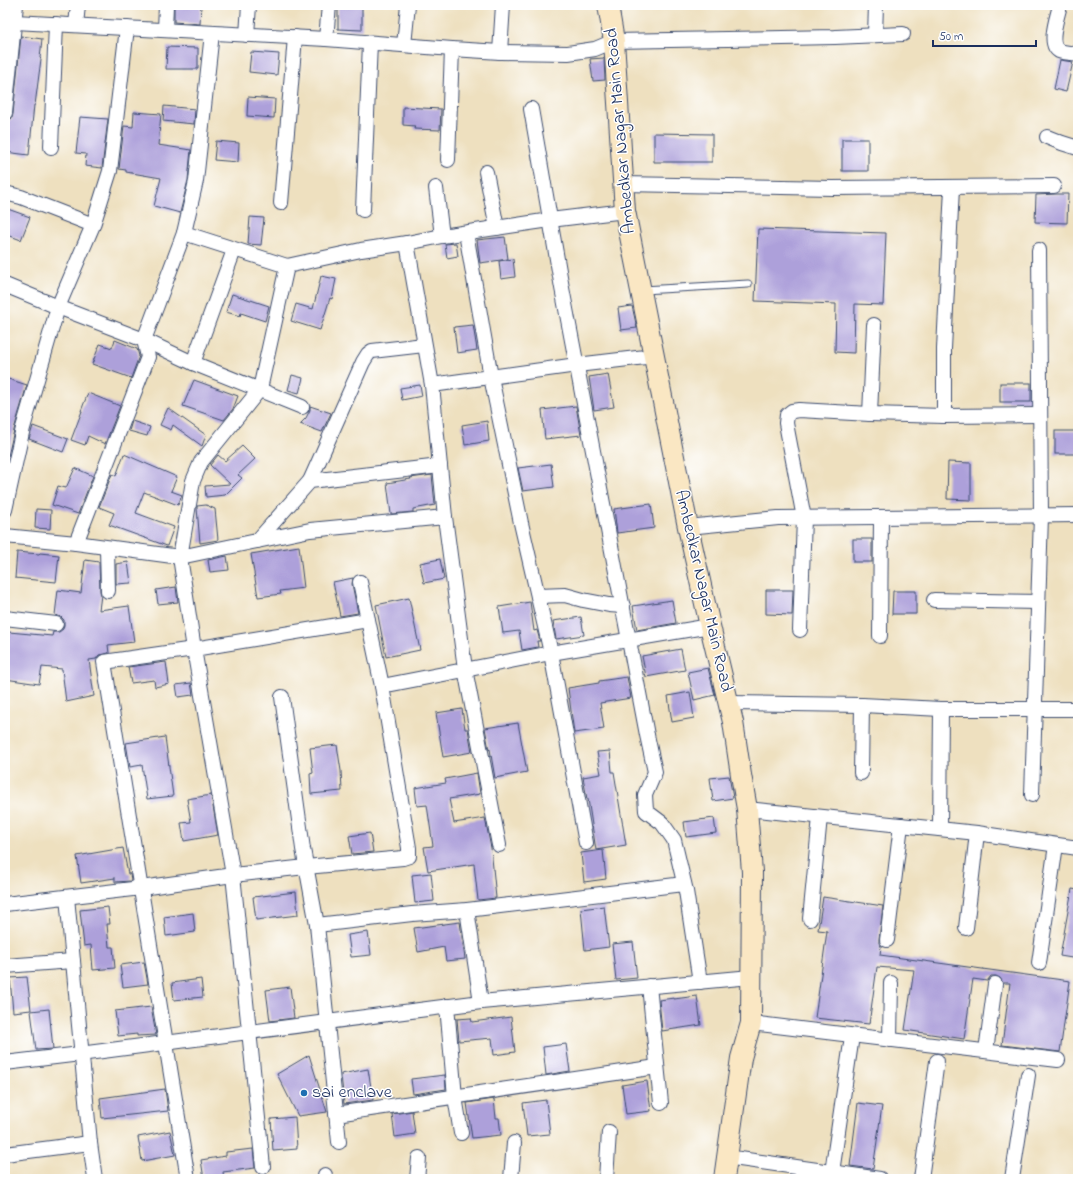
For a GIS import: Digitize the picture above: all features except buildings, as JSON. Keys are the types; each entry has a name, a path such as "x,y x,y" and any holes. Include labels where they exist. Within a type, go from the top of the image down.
{"street":[{"path":"5,108 16,5"},
{"path":"76,25 78,5"},
{"path":"165,30 166,5"},
{"path":"247,35 249,5"},
{"path":"326,39 329,5"},
{"path":"404,45 408,5"},
{"path":"500,52 503,5"},
{"name":"Ambedkar Nagar Main Road","path":"608,5 614,41 625,211 688,527 733,722 747,809 752,872 751,1023 741,1058 724,1179"},
{"path":"875,35 876,5"},
{"path":"1060,5 1053,37 1056,48 1059,51 1078,54"},
{"path":"15,22 326,39 500,52 568,52 595,49 614,41 903,34"},
{"path":"51,147 56,24"},
{"path":"5,510 23,428 58,307 93,225 110,171 127,28"},
{"path":"76,543 148,357 144,340 184,234 196,181 212,33"},
{"path":"281,204 295,38"},
{"path":"363,210 370,42"},
{"path":"448,160 452,49"},
{"path":"531,109 577,365 655,772 645,794 646,811 662,823 674,840 686,891 700,982"},
{"path":"1047,136 1078,148"},
{"path":"486,172 497,228"},
{"path":"623,184 832,188 1054,186"},
{"path":"436,188 442,236"},
{"path":"944,416 944,349 952,188"},
{"path":"5,193 93,225"},
{"path":"184,234 287,266 361,250 442,236 550,220 625,211"},
{"path":"466,233 491,377 550,653 586,843"},
{"path":"407,243 432,385 445,517 465,670 499,845"},
{"path":"193,363 234,250"},
{"path":"1032,795 1041,516 1039,250"},
{"path":"263,1167 233,875 194,649 180,557 193,481 201,462 260,389 287,266"},
{"path":"5,285 144,340 193,363 302,407"},
{"path":"870,414 874,325"},
{"path":"257,541 310,481 363,362 368,354 372,351 424,345"},
{"path":"432,385 654,356"},
{"path":"800,630 804,518 786,423 787,415 792,411 799,410 944,416 1040,415"},
{"path":"310,481 440,466"},
{"path":"688,527 778,518 1078,515"},
{"path":"5,536 76,543 180,557 310,530 445,517"},
{"path":"880,636 881,517"},
{"path":"107,548 108,591"},
{"path":"5,904 141,888 233,875 403,858 409,856 409,848 382,686 360,582"},
{"path":"538,596 565,595 583,600 623,606"},
{"path":"934,600 1038,602"},
{"path":"5,618 56,624"},
{"path":"188,1179 104,662 194,649 368,620"},
{"path":"382,686 550,653 710,626"},
{"path":"282,696 306,867 317,925 338,1142"},
{"path":"728,703 862,705 941,709 1078,709"},
{"path":"861,773 862,705"},
{"path":"940,829 941,709"},
{"path":"747,809 978,833 1078,848"},
{"path":"810,918 820,817"},
{"path":"887,940 901,825"},
{"path":"966,928 978,833"},
{"path":"1038,963 1056,845"},
{"path":"317,925 412,914 467,910 684,884"},
{"path":"67,897 90,1143 95,1179"},
{"path":"467,910 481,1002"},
{"path":"5,966 73,961"},
{"path":"5,1063 481,1002 751,977"},
{"path":"890,1040 892,983"},
{"path":"986,1051 995,984"},
{"path":"649,986 661,1103"},
{"path":"447,1006 455,1097 461,1133"},
{"path":"751,1023 1058,1060"},
{"path":"832,1175 851,1043"},
{"path":"921,1179 937,1061"},
{"path":"336,1114 658,1067"},
{"path":"1012,1179 1028,1075"},
{"path":"606,1179 609,1132"},
{"path":"5,1154 90,1143"},
{"path":"511,1179 514,1143"},
{"path":"726,1157 832,1175 880,1179"},
{"path":"417,1179 419,1158"}],"lane":[{"path":"640,290 748,284"}],"place":[{"name":"sai enclave","path":"304,1093"}]}
